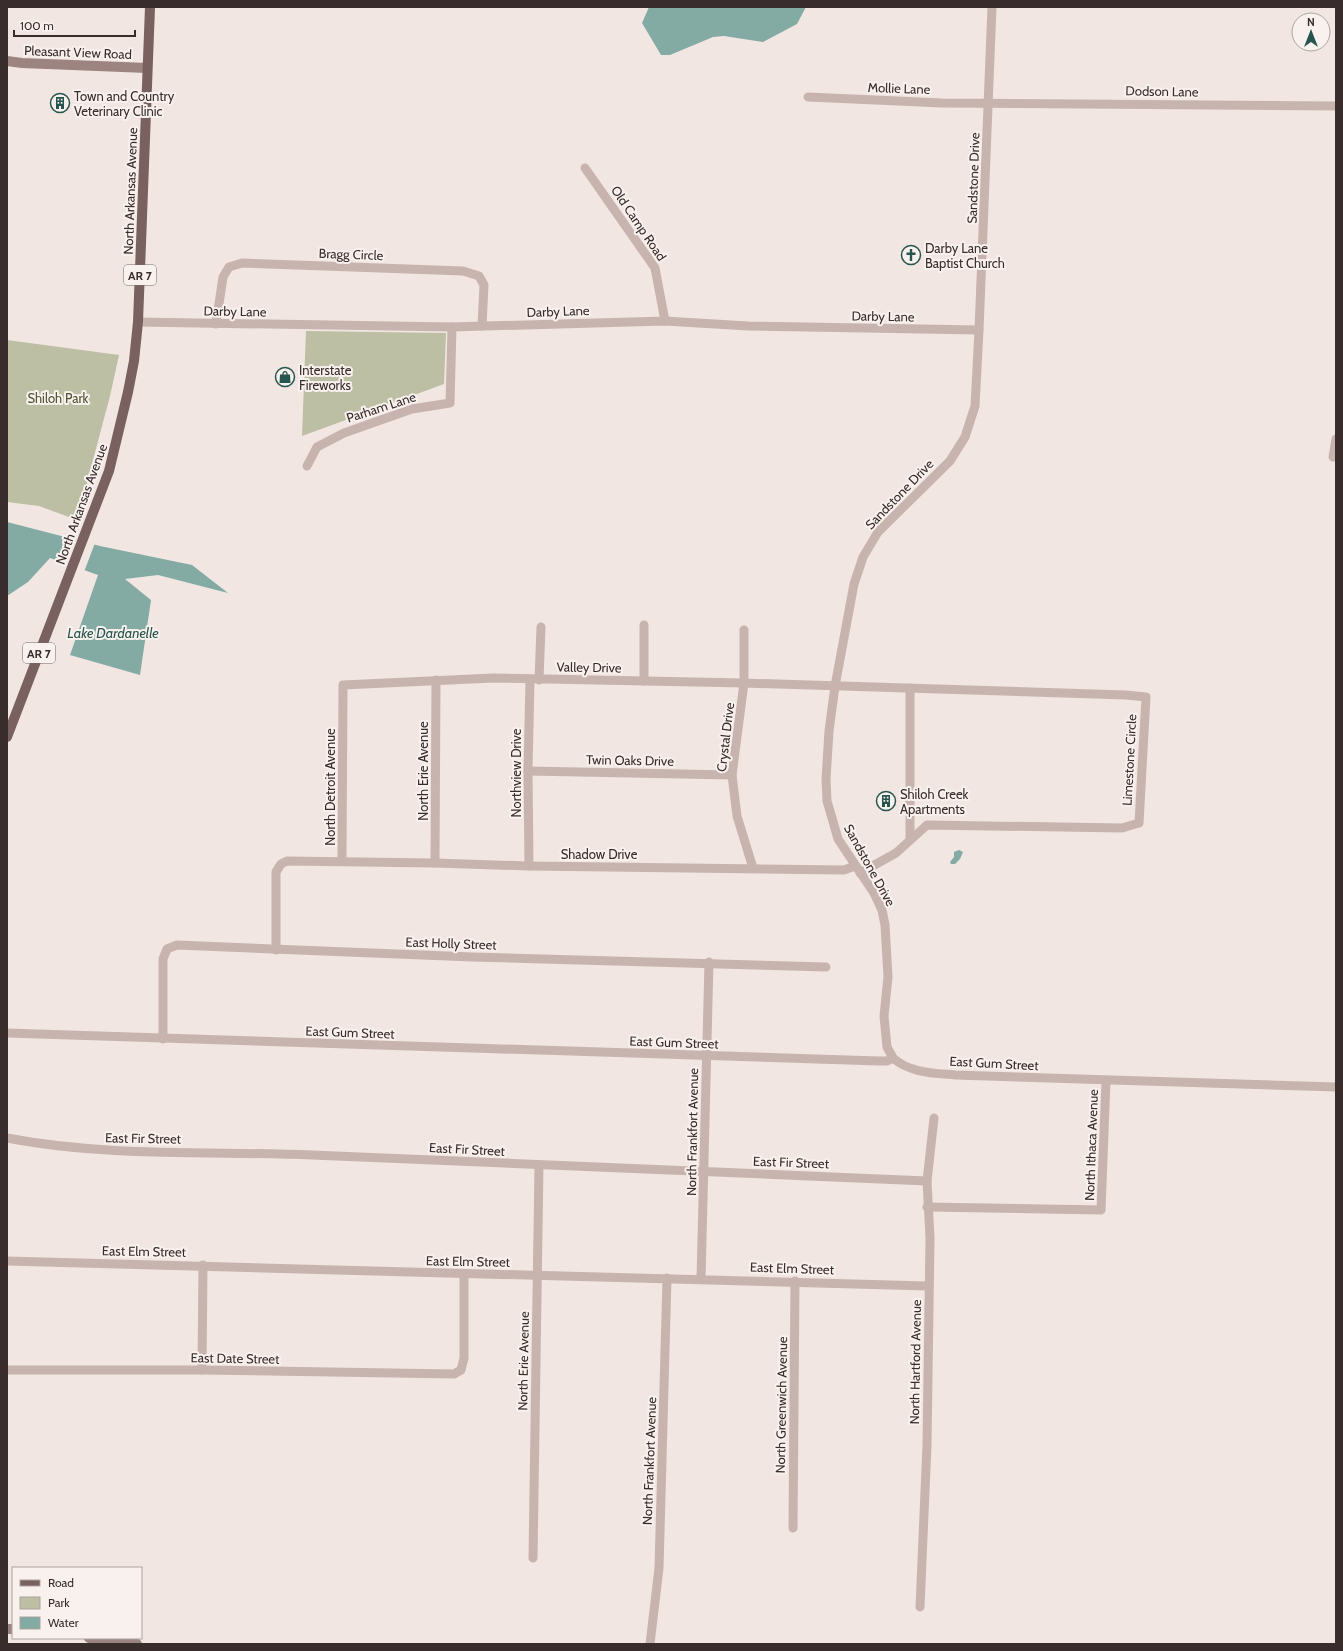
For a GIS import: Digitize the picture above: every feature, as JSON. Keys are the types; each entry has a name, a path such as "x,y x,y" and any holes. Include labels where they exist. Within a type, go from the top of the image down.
{"main road":[{"name":"North Arkansas Avenue","path":"7,737 109,471 134,361 138,322 150,7"}],"street":[{"name":"Sandstone Drive","path":"892,1058 888,1047 884,1016 888,977 885,925 882,910 874,893 838,839 827,801 826,757 835,686 854,584 863,557 878,532 950,461 965,437 975,406 992,7"},
{"name":"Pleasant View Road","path":"7,61 30,64 147,68"},
{"name":"Mollie Lane","path":"808,98 942,103 989,102"},
{"name":"Dodson Lane","path":"989,102 1336,106"},
{"name":"Old Camp Road","path":"585,168 655,268 665,321"},
{"name":"Bragg Circle","path":"216,324 222,277 229,267 242,263 469,273 479,276 484,285 482,326"},
{"name":"Darby Lane","path":"138,322 452,327 665,321 748,326 979,330"},
{"name":"Parham Lane","path":"307,466 317,447 344,433 412,409 450,403 452,327"},
{"path":"1333,457 1336,439"},
{"path":"644,625 644,681"},
{"name":"Northview Drive","path":"529,866 528,771 535,680 541,627"},
{"name":"Crystal Drive","path":"744,630 744,683 732,775 737,816 753,868"},
{"name":"Valley Drive","path":"343,685 493,678 835,686"},
{"name":"North Erie Avenue","path":"435,863 436,680"},
{"name":"North Detroit Avenue","path":"276,950 276,872 281,864 287,861 342,861 343,685"},
{"name":"Limestone Circle","path":"835,686 1126,695 1146,697 1139,824 1122,828 927,825 896,853 858,869"},
{"path":"910,688 910,840"},
{"name":"Twin Oaks Drive","path":"528,771 732,775"},
{"name":"Shadow Drive","path":"342,861 529,866 858,869"},
{"name":"East Holly Street","path":"163,1039 163,959 167,949 177,945 276,950 572,960 709,962 826,967"},
{"name":"North Frankfort Avenue","path":"701,1279 709,962"},
{"name":"East Gum Street","path":"7,1033 879,1061 887,1061 892,1058 899,1064 918,1071 955,1075 1106,1081 1336,1087"},
{"name":"North Ithaca Avenue","path":"927,1207 1101,1210 1106,1081"},
{"name":"North Hartford Avenue","path":"920,1607 927,1445 928,1286 930,1238 927,1207 927,1181 934,1118"},
{"name":"East Fir Street","path":"7,1138 44,1145 86,1149 287,1154 927,1181"},
{"name":"North Erie Avenue","path":"533,1558 539,1165"},
{"name":"East Elm Street","path":"7,1261 202,1265 537,1276 795,1281 928,1286"},
{"path":"202,1265 202,1370"},
{"name":"East Date Street","path":"7,1370 202,1370 454,1374 461,1370 464,1358 464,1274"},
{"name":"North Frankfort Avenue","path":"650,1644 659,1568 667,1278"},
{"name":"North Greenwich Avenue","path":"793,1528 795,1281"},
{"path":"97,1639 137,1644"}],"green space":[{"path":"306,331 446,333 444,384 302,436"},
{"name":"Shiloh Park","path":"7,340 119,355 110,396 77,520 39,506 7,502"}],"water":[{"path":"649,7 806,7 797,24 763,42 724,36 713,37 670,55 661,55 642,23"},
{"name":"Lake Dardanelle","path":"7,522 100,546 192,565 228,593 158,575 125,579 151,600 140,675 70,655 98,575 50,558 28,582 7,596"},
{"path":"959,850 963,852 960,859 955,864 951,864 950,862 954,857 954,852"}],"pier":[{"path":"68,536 95,543 84,572 58,563"}],"place":[{"name":"Town and Country Veterinary Clinic","path":"60,103"},
{"name":"Darby Lane Baptist Church","path":"911,255"},
{"name":"Interstate Fireworks","path":"285,377"},
{"name":"Shiloh Creek Apartments","path":"886,801"}]}
